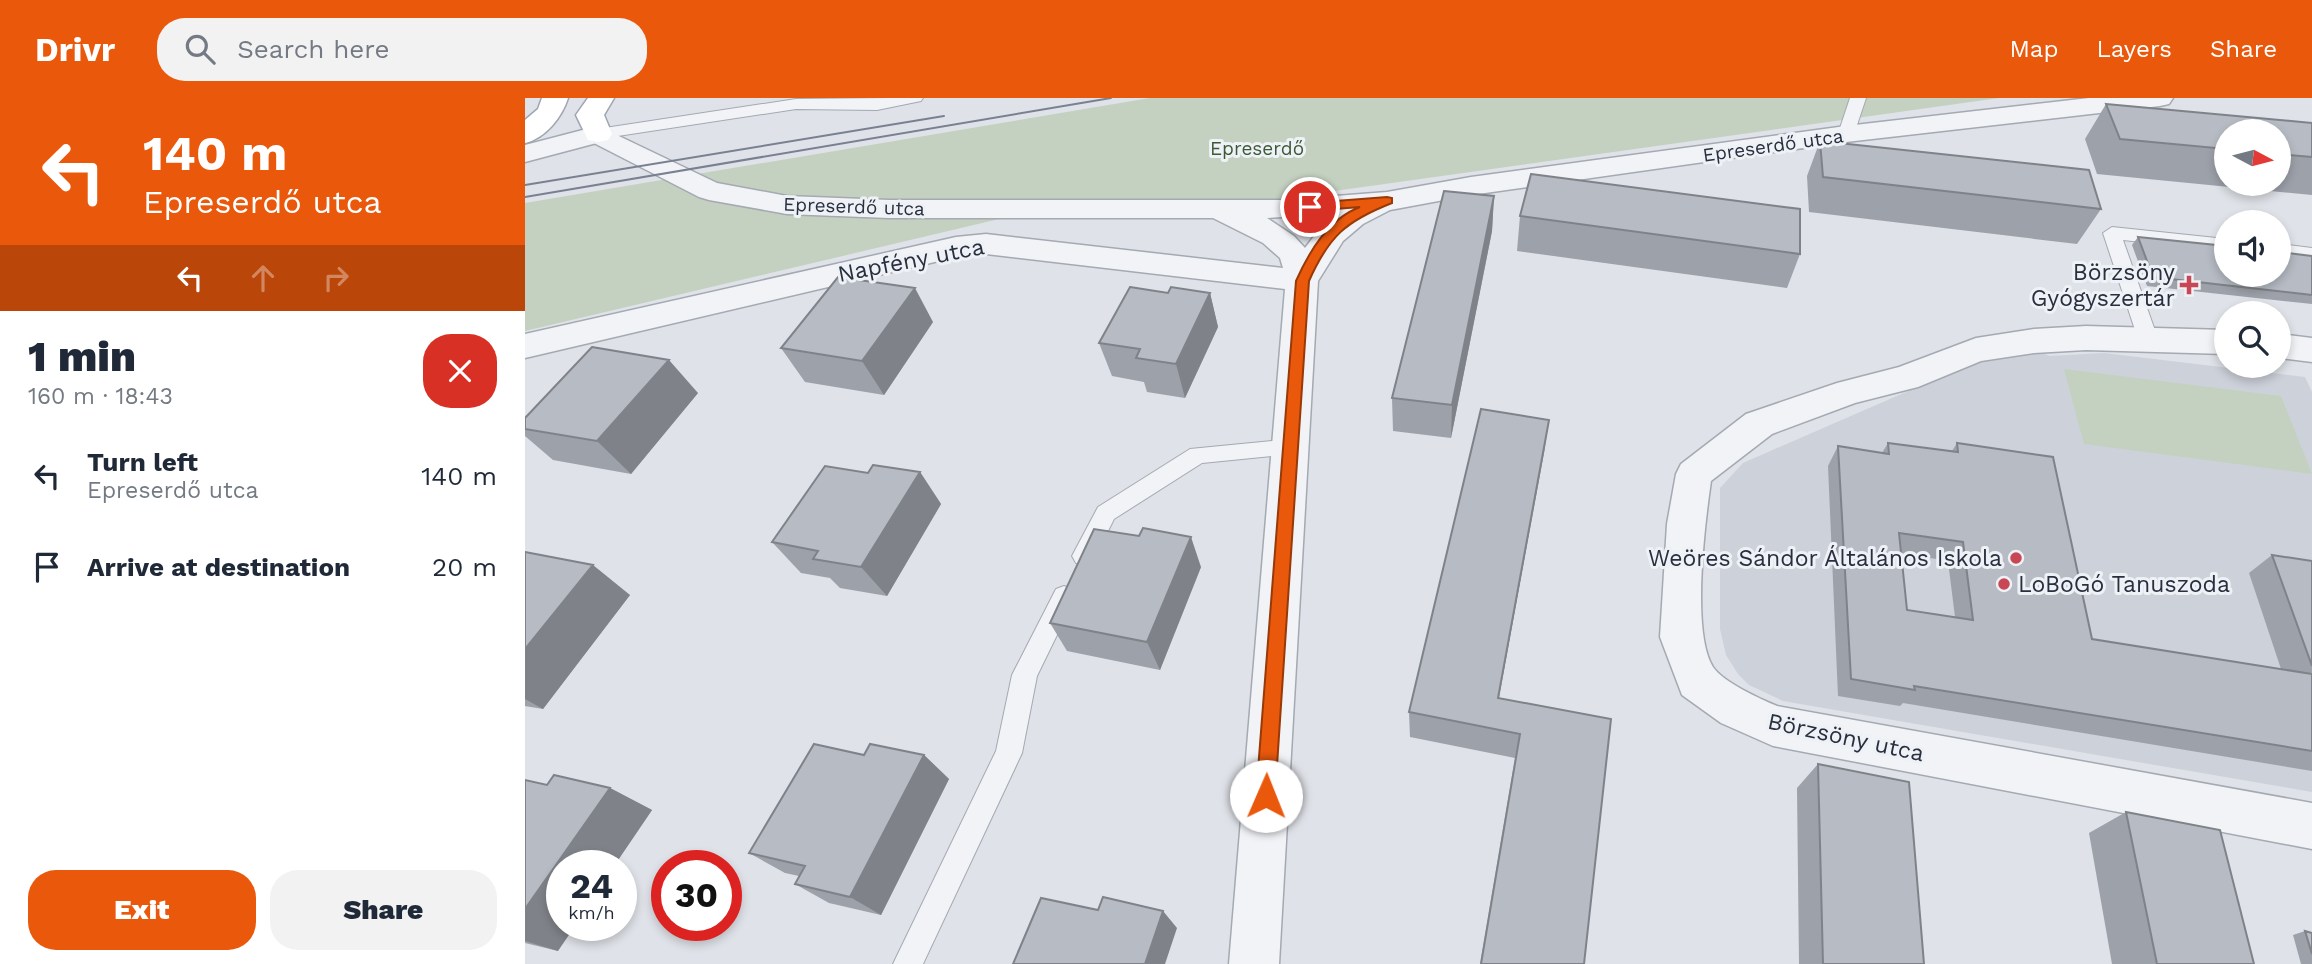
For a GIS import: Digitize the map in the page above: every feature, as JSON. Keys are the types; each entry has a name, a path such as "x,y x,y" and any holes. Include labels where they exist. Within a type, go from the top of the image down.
{"main road":[{"path":"525,135 550,112 555,98"},
{"path":"598,134 590,115 601,98"}],"street":[{"name":"Epreserdő utca","path":"598,134 709,191 754,201 889,209 1285,209 1387,201 1471,186 1846,134 2160,98"},
{"path":"525,154 598,134"},
{"name":"Epreserdő utca","path":"1302,281 1315,253 1328,238 1354,214 1387,201"},
{"name":"Epreserdő utca","path":"1200,207 1244,219 1275,237 1295,257 1302,281 1293,447 1266,761 1254,964"},
{"name":"Napfény utca","path":"525,346 955,247 979,244 1170,263 1302,281"},
{"name":"Börzsöny utca","path":"2214,342 2086,338 2034,341 1976,350 1906,378 1849,392 1759,424 1694,474 1685,524 1681,637 1697,681 1736,709 1773,726 2312,826"},
{"path":"2291,347 2312,350"}],"lane":[{"path":"598,134 796,104 877,104 915,98"},
{"path":"1846,134 1858,98"},
{"path":"2148,339 2112,233 2214,244"},
{"path":"2291,251 2312,254"},
{"path":"908,964 1009,753 1025,676 1105,513 1198,455 1293,447"}],"shaded area":[{"name":"Weöres Sándor Általános Iskola","path":"2016,344 2050,356 2104,353 2214,366 2214,378 2305,377 2312,392 2312,792 1783,701 1749,685 1726,655 1720,629 1720,488 1743,463"}],"green space":[{"name":"Epreserdő","path":"1150,98 1999,98 1277,199 1084,199 525,331 525,203"},
{"path":"2064,369 2281,396 2312,474 2084,444"}],"building":[{"path":"2106,104 2269,119 2214,119 2214,148 2120,139"},
{"path":"2291,121 2312,123 2312,157 2291,155"},
{"path":"1820,141 2089,170 2101,209 1823,177"},
{"path":"1531,174 1800,209 1800,254 1520,216"},
{"path":"1444,191 1494,196 1452,405 1392,398"},
{"path":"2138,237 2214,245 2214,284 2153,277"},
{"path":"2291,253 2312,256 2312,295 2241,287 2291,287"},
{"path":"838,277 915,288 862,361 781,348"},
{"path":"1130,287 1168,293 1171,287 1210,293 1176,364 1136,358 1140,349 1099,343"},
{"path":"592,347 669,360 597,441 525,429 525,418"},
{"path":"1481,409 1549,420 1498,698 1611,719 1584,964 1481,964 1520,734 1409,712"},
{"path":"1888,443 1958,452 1957,443 2053,457 2092,639 2312,674 2312,751 1914,686 1915,690 1851,679 1838,446 1889,454","holes":["1899,533 1963,542 1973,620 1907,610"]},
{"path":"873,465 920,472 861,567 813,559 818,551 772,542 825,466 868,473"},
{"path":"1143,528 1191,537 1147,642 1050,623 1094,529 1139,536"},
{"path":"525,552 593,565 525,649"},
{"path":"2272,555 2312,561 2312,666"},
{"path":"814,744 864,755 870,744 924,755 850,897 795,884 805,866 749,853"},
{"path":"1818,764 1909,782 1924,964 1823,964"},
{"path":"554,775 610,788 566,850 546,850 546,879 525,909 525,780 547,785"},
{"path":"2126,812 2220,830 2254,964 2157,964"},
{"path":"1103,897 1163,911 1145,964 1013,964 1041,898 1098,910"},
{"path":"2305,931 2312,933 2312,954"}],"tram line":[{"path":"525,197 1111,98"},
{"path":"525,185 944,116"}],"place":[{"name":"Börzsöny Gyógyszertár","path":"2189,285"},
{"name":"Weöres Sándor Általános Iskola","path":"2016,558"},
{"name":"LoBoGó Tanuszoda","path":"2004,584"}],"route":[{"path":"1266,796 1266,761 1293,447 1302,281 1315,253 1328,238 1354,214 1387,201 1310,207"}]}
